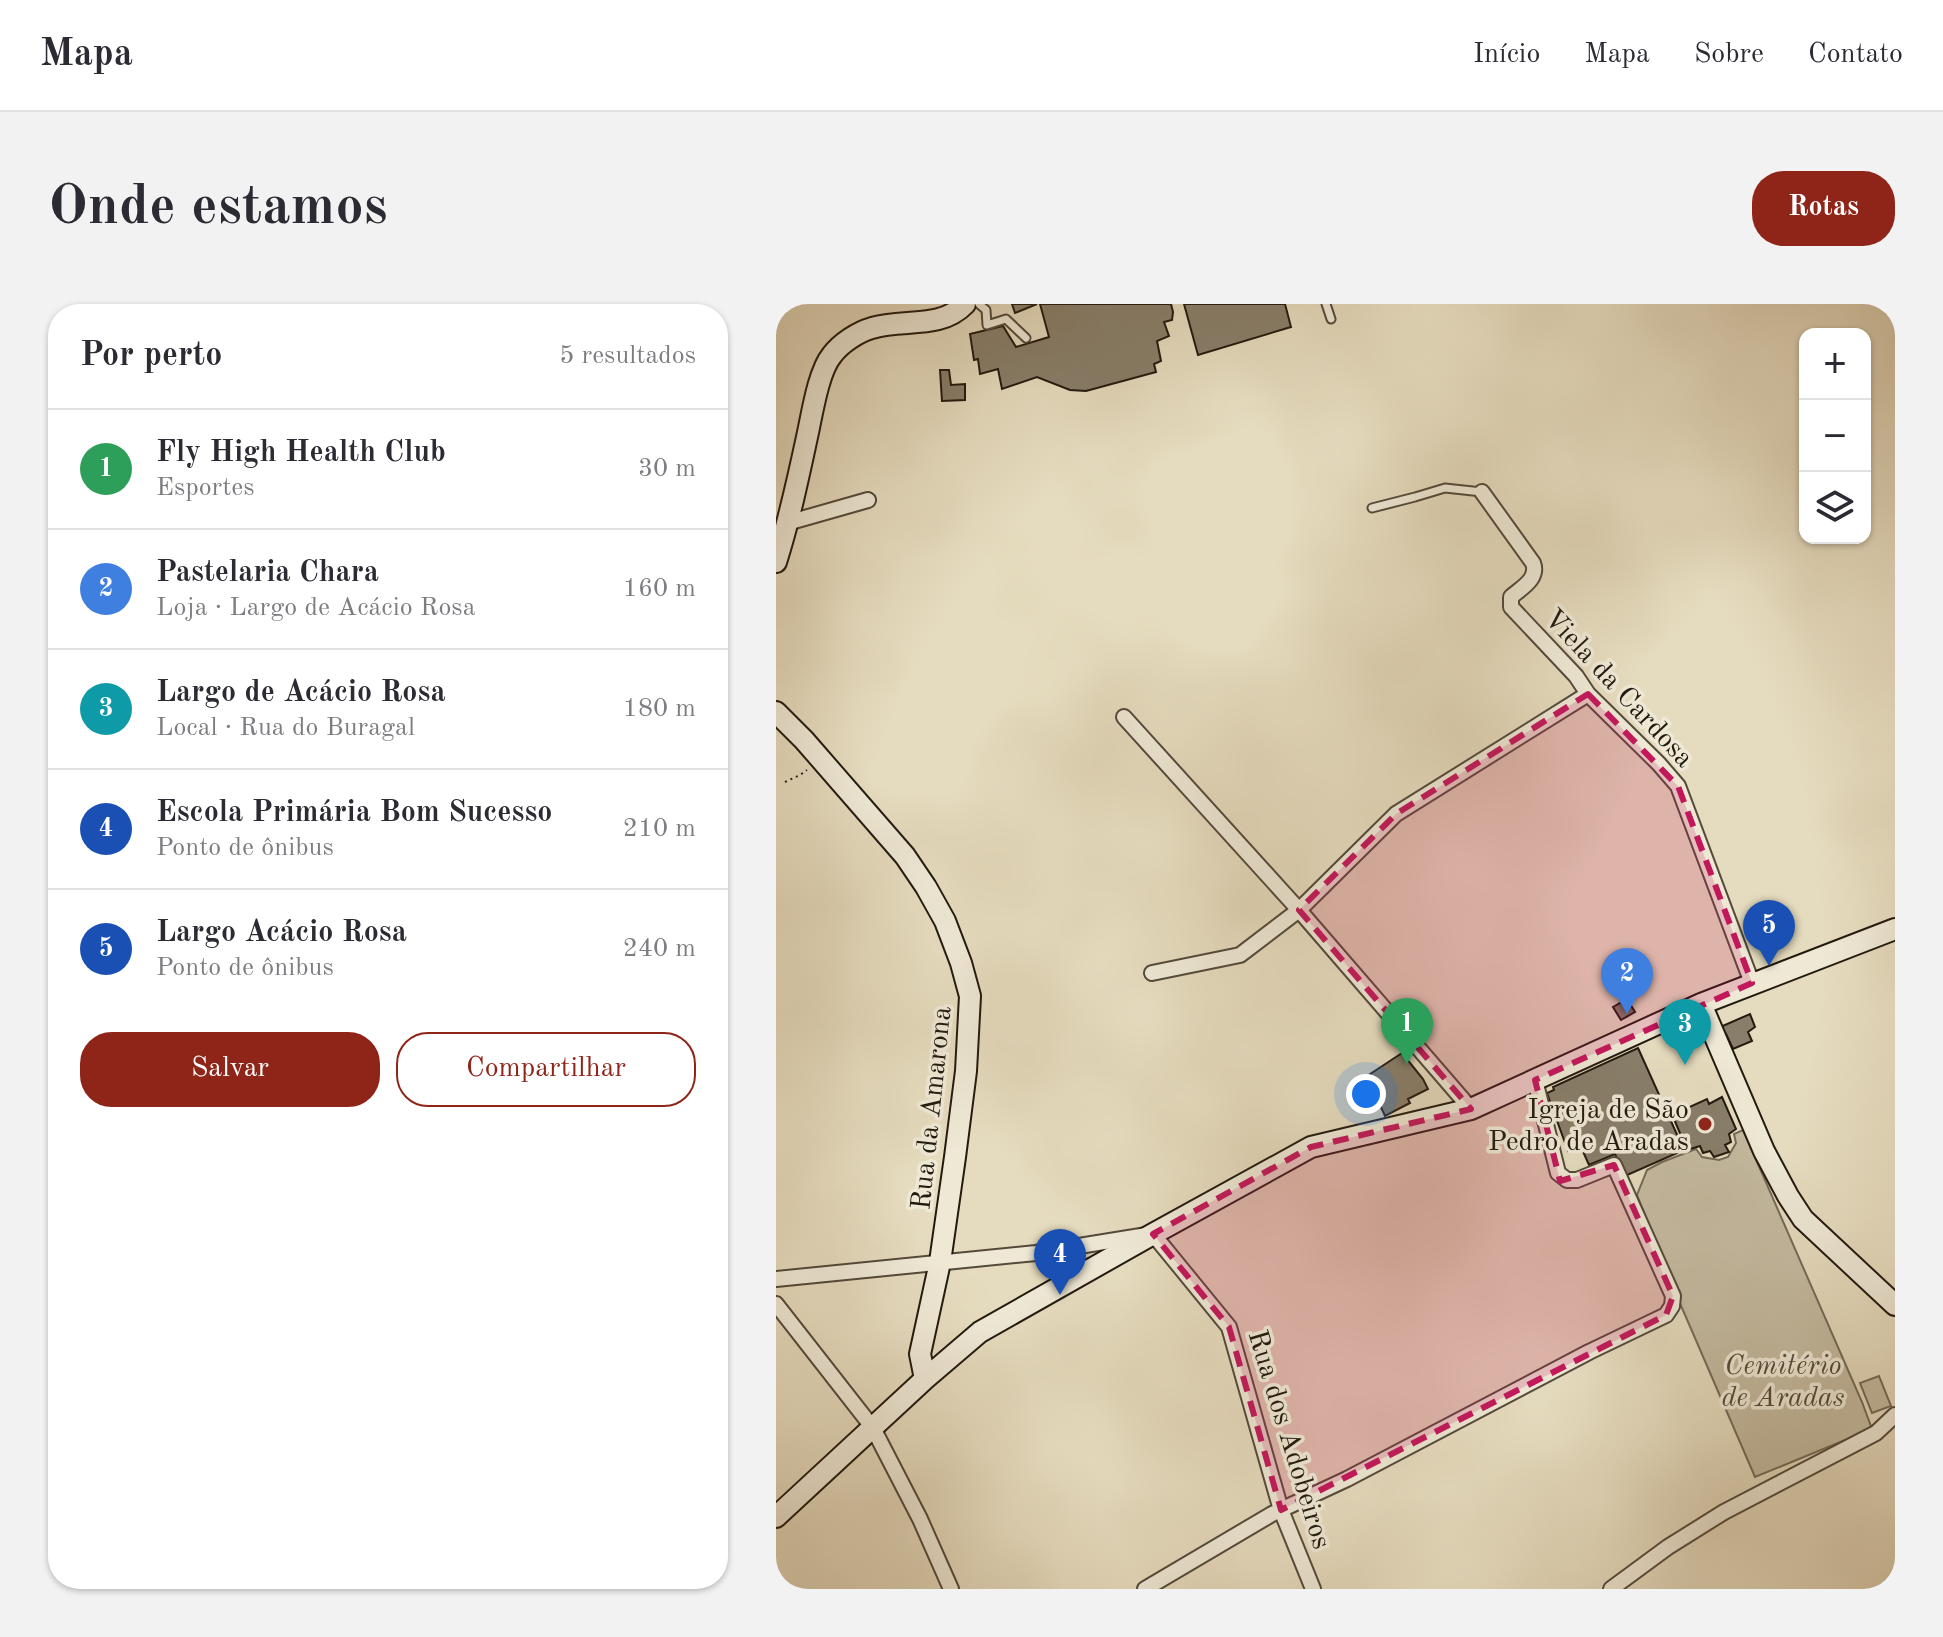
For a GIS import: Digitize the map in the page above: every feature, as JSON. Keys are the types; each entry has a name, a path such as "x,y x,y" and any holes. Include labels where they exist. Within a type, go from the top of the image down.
{"street":[{"path":"923,321 946,304"},
{"path":"776,562 789,521 820,381 831,356 853,336 873,327 944,319 965,304"},
{"name":"Viela da Cardosa","path":"1482,492 1535,570 1534,577 1511,597 1511,607 1576,676 1588,694 1678,786 1752,983"},
{"path":"789,521 868,500"},
{"path":"1152,973 1240,955 1299,910 1396,814 1588,694"},
{"name":"Rua da Amarona","path":"776,712 905,856 945,921 970,996 966,1071 940,1262 921,1345 925,1379"},
{"path":"1124,717 1299,910 1471,1109"},
{"path":"776,1517 980,1332 1311,1147 1471,1109 1701,1004 1895,929"},
{"path":"1701,1004 1764,1151 1788,1196 1803,1219 1895,1305"},
{"path":"1145,1589 1281,1510 1666,1315 1672,1306 1673,1296 1614,1165 1577,1180 1567,1180 1558,1173 1535,1080"},
{"path":"776,1279 1036,1253 1153,1234"},
{"name":"Rua dos Adobeiros","path":"1153,1234 1229,1327 1281,1510 1313,1589"},
{"path":"1068,1248 1085,1259 1081,1275"},
{"path":"776,1304 873,1428 920,1519 951,1589"},
{"path":"1611,1589 1668,1547 1724,1512 1876,1433 1895,1415"}],"lane":[{"path":"979,304 986,310 987,325 1006,319 1026,338"},
{"path":"1326,304 1331,319"},
{"path":"1372,508 1445,488 1482,492"}],"path":[{"path":"785,782 820,759"}],"highlighted area":[{"path":"1588,694 1678,786 1752,983 1535,1080 1560,1181 1614,1165 1673,1296 1666,1315 1281,1510 1229,1327 1153,1234 1311,1147 1471,1109 1299,910 1396,814"}],"green space":[{"name":"Cemitério de Aradas","path":"1743,1130 1872,1429 1755,1477 1637,1195 1647,1170 1696,1149 1702,1157 1719,1160 1728,1157 1736,1143 1734,1134"},
{"path":"1879,1376 1891,1406 1872,1413 1860,1383"}],"building":[{"path":"1012,304 1037,304 1015,313"},
{"path":"1040,304 1171,304 1172,320 1164,322 1169,336 1157,341 1161,361 1154,364 1156,372 1086,391 1070,390 1037,377 1002,389 998,369 980,374 978,359 974,360 970,334 1003,326 1016,347 1049,337"},
{"path":"1184,304 1285,304 1291,327 1198,355"},
{"path":"940,370 949,370 951,385 965,384 965,400 942,401"},
{"path":"1627,999 1635,1012 1621,1020 1613,1007"},
{"path":"1750,1014 1755,1027 1748,1032 1752,1041 1733,1049 1726,1034 1721,1035 1718,1028"},
{"path":"1638,1048 1684,1150 1625,1176 1615,1154 1589,1165 1581,1147 1568,1151 1547,1093 1554,1090 1553,1087"},
{"path":"1402,1053 1428,1089 1385,1116 1379,1103 1373,1106 1361,1080"},
{"name":"Igreja de São Pedro de Aradas","path":"1722,1097 1736,1129 1729,1134 1731,1142 1725,1145 1729,1152 1714,1157 1710,1151 1703,1153 1700,1146 1687,1150 1674,1119 1686,1114 1685,1109 1707,1099 1709,1104"}],"place":[{"name":"Largo Acácio Rosa","path":"1769,966"},
{"name":"Pastelaria Chara","path":"1627,1014"},
{"name":"Fly High Health Club","path":"1407,1064"},
{"name":"Largo de Acácio Rosa","path":"1685,1065"},
{"name":"Igreja de São Pedro de Aradas","path":"1705,1124"},
{"name":"Escola Primária Bom Sucesso","path":"1060,1295"}]}
